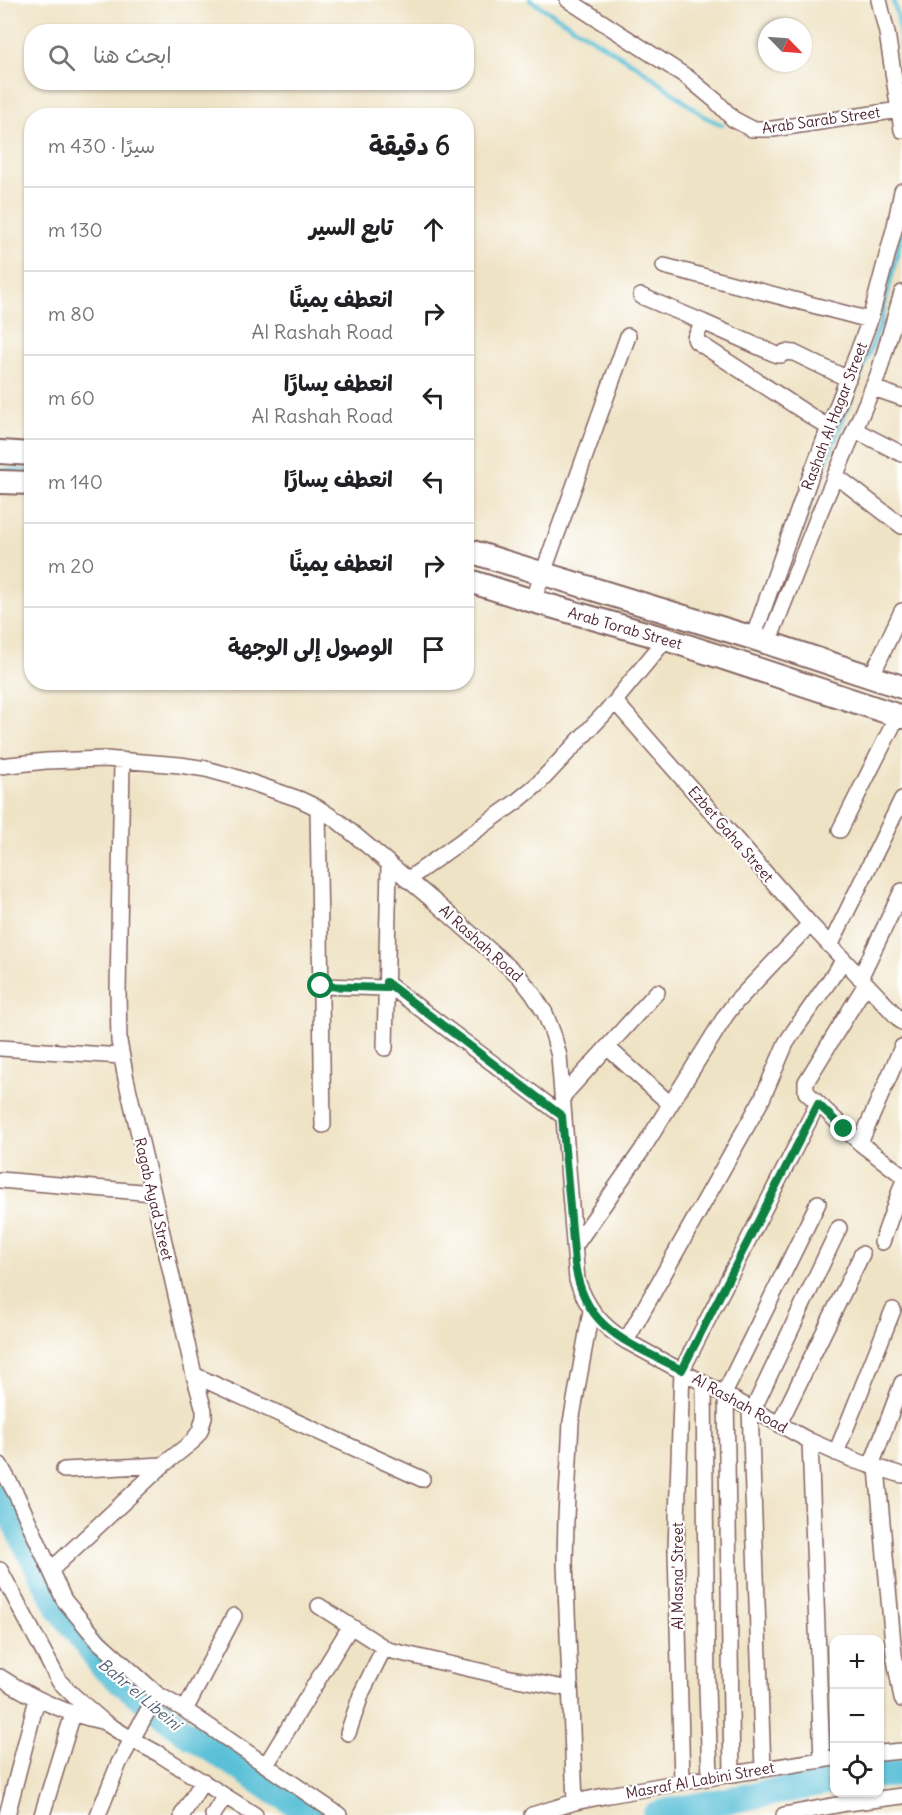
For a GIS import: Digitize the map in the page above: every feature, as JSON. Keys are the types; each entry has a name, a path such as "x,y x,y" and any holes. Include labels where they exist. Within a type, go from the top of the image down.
{"street":[{"name":"Arab Sarab Street","path":"568,0 687,77 716,101 733,119 752,129 773,129 899,110"},
{"path":"879,0 898,74 902,130"},
{"name":"Rashah Al Hagar Street","path":"761,640 811,475 870,320 902,191"},
{"path":"664,266 870,320"},
{"name":"Rashah Al Hagar Street","path":"761,640 873,388 902,293"},
{"path":"642,296 777,355 785,352 794,353 848,379"},
{"path":"703,322 695,338 696,341 829,428"},
{"path":"538,587 628,336"},
{"path":"873,388 902,398"},
{"path":"855,430 902,454"},
{"path":"0,452 24,454"},
{"path":"835,475 902,526"},
{"path":"0,482 24,483"},
{"name":"Arab Torab Street","path":"474,554 538,587 666,639 787,665"},
{"name":"Arab Torab Street","path":"474,581 538,587 761,640 787,665"},
{"path":"871,676 902,611"},
{"path":"407,880 538,784 617,700 666,639"},
{"path":"787,665 871,676 897,700"},
{"path":"787,665 897,700"},
{"name":"Ezbet Gaha Street","path":"617,700 618,705 810,924 901,1020"},
{"path":"840,830 897,700"},
{"name":"Al Rashah Road","path":"0,765 105,759 206,769 280,792 318,808 338,821 519,976 545,1013 558,1056 577,1280 591,1311 601,1323 626,1341 810,1441 874,1467 901,1471"},
{"name":"Ragab Ayad Street","path":"51,1570 163,1465 192,1442 200,1431 204,1417 121,1056 117,992 122,760"},
{"path":"830,946 902,799"},
{"path":"318,808 323,1125"},
{"path":"386,1047 389,865"},
{"path":"902,891 863,981 806,1082 806,1092 818,1104 860,1143 902,1175"},
{"path":"574,1247 633,1163 735,1003 810,924"},
{"path":"626,1341 762,1099 786,1043 844,960"},
{"path":"321,986 386,985 562,1116"},
{"path":"562,1097 657,992"},
{"path":"607,1047 670,1104"},
{"path":"860,1143 902,1047"},
{"path":"0,1048 121,1056"},
{"path":"682,1370 818,1104"},
{"path":"0,1180 153,1193"},
{"path":"882,1242 902,1185"},
{"path":"732,1774 725,1394 818,1203"},
{"path":"763,1769 751,1409 839,1228"},
{"path":"779,1424 862,1254"},
{"path":"836,1453 893,1310"},
{"path":"575,1802 566,1517 571,1422 591,1311"},
{"name":"Al Masna' Street","path":"682,1370 676,1550 682,1782"},
{"path":"194,1375 422,1479"},
{"path":"704,1383 710,1778"},
{"path":"902,1383 874,1467 894,1654 902,1699"},
{"path":"810,1441 828,1759"},
{"path":"0,1465 17,1496 64,1600 99,1642 157,1694 185,1710 339,1815"},
{"path":"64,1470 163,1465"},
{"path":"0,1570 59,1681 104,1722 255,1815"},
{"path":"319,1606 384,1648 506,1677 570,1689"},
{"path":"185,1710 234,1616"},
{"path":"266,1765 351,1627"},
{"path":"348,1733 362,1692 384,1648"},
{"path":"0,1677 37,1700 73,1714 104,1722"},
{"path":"98,1815 119,1763 157,1694"},
{"path":"7,1815 37,1700"},
{"path":"42,1815 73,1714"},
{"path":"884,1753 902,1751"},
{"name":"Masraf Al Labini Street","path":"532,1815 575,1802 828,1759"},
{"path":"182,1815 203,1781"},
{"path":"213,1815 225,1796"},
{"path":"784,1815 847,1803 902,1796"}],"waterway":[{"path":"530,0 640,68 705,117 722,125"},
{"path":"893,0 898,17 902,52"},
{"path":"777,592 880,325 902,232"},
{"path":"0,470 24,470"},
{"name":"Bahr el Libeini","path":"0,1494 59,1607 104,1668 184,1731 314,1815"},
{"name":"Bahr el Libeini","path":"884,1775 902,1773"},
{"name":"Bahr el Libeini","path":"656,1815 830,1782"}],"route":[{"path":"321,986 386,988 386,982 562,1116 575,1264 577,1280 583,1296 591,1311 613,1333 682,1370 818,1104 844,1129"}]}
